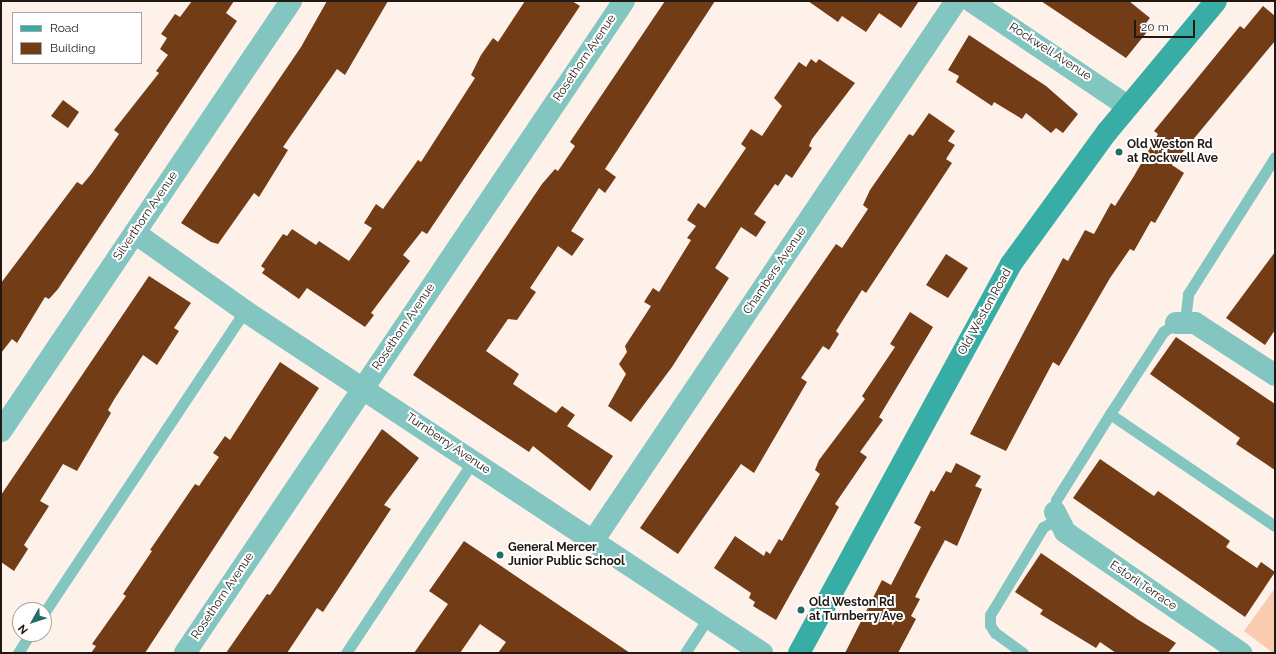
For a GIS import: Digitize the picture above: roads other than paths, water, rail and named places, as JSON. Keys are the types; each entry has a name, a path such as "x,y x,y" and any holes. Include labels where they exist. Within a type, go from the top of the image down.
{"main road":[{"name":"Old Weston Road","path":"799,653 1011,264 1127,106 1216,1"}],"street":[{"name":"Silverthorn Avenue","path":"1,431 291,1"},
{"name":"Rosethorn Avenue","path":"185,653 624,1"},
{"name":"Chambers Avenue","path":"592,541 956,1"},
{"name":"Rockwell Avenue","path":"971,1 1102,86 1127,106"},
{"name":"Turnberry Avenue","path":"135,233 245,311 363,387 762,653"},
{"path":"1180,322 1195,323 1275,375"},
{"name":"Estoril Terrace","path":"1055,516 1065,532 1241,653"}],"lane":[{"path":"1023,653 995,633 990,625 990,615 1043,527 1055,516 1056,500 1163,332 1180,322 1188,294 1275,157"},
{"path":"51,602 245,311"},
{"path":"1110,414 1275,526"},
{"path":"346,653 474,461"},
{"path":"685,653 708,618"},
{"path":"18,653 25,642"}],"place":[{"name":"Old Weston Rd at Rockwell Ave","path":"1119,152"},
{"name":"General Mercer Junior Public School","path":"500,555"},
{"name":"Old Weston Rd at Turnberry Ave","path":"801,610"}]}
